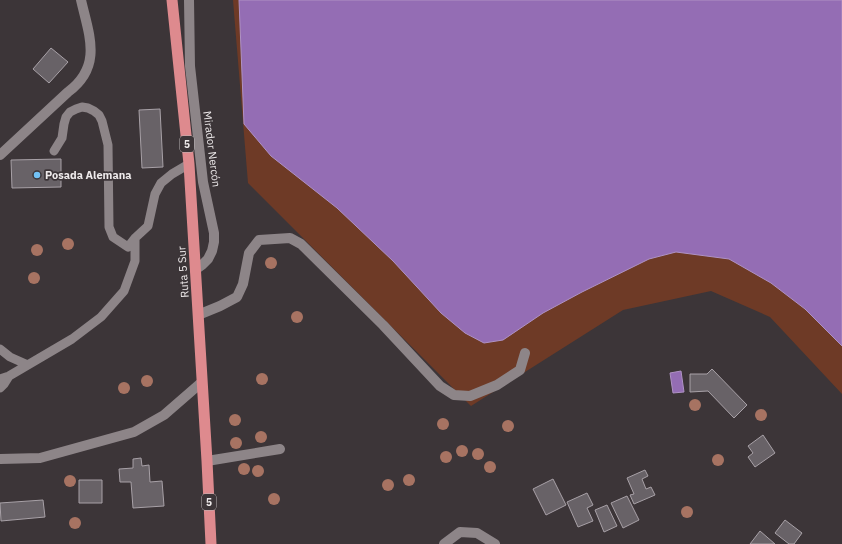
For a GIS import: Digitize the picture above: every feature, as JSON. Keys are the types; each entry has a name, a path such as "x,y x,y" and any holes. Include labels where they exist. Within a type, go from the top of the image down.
{"highway":[{"name":"Ruta 5 Sur","path":"172,0 189,164 211,544"}],"street":[{"path":"0,155 61,98 75,87 87,69 91,47 81,0"},
{"name":"Mirador Nercón","path":"189,0 190,66 203,182 214,233 212,251 208,259 195,270"},
{"path":"198,315 237,297 244,284 248,252 258,240 290,238 301,244 383,325 440,386 454,395 470,396 497,385 520,370 525,353"},
{"path":"0,459 40,458 134,432 164,415 202,382"},
{"path":"207,461 280,449"},
{"path":"444,544 460,532 477,533 495,544"}],"lane":[{"path":"61,98 70,112"},
{"path":"54,151 62,138 66,117 70,112 76,109 88,108 99,115 102,120 108,145 109,227 113,237 128,247 148,226 155,194 161,183 172,174 189,164"},
{"path":"0,388 4,377 28,365 72,339 101,317 124,291 135,261 135,238"},
{"path":"0,349 10,357 28,365"}],"shaded area":[{"path":"233,0 842,0 842,394 770,317 711,291 623,310 471,406 248,183"},
{"path":"239,0 842,0 842,346 805,309 771,283 729,259 676,252 649,259 582,292 543,313 503,340 484,343 465,333 441,313 393,261 337,208 271,156 244,124"},
{"path":"681,371 684,392 673,393 670,373"}],"building":[{"path":"51,48 68,62 49,83 33,69"},
{"path":"160,109 163,167 142,168 139,110"},
{"path":"61,159 61,187 12,188 11,160"},
{"path":"712,369 747,405 734,418 708,391 690,392 690,374 707,374"},
{"path":"763,435 775,453 755,467 748,457 753,453 748,446"},
{"path":"141,458 142,466 149,465 150,482 162,481 164,506 133,508 131,482 120,482 119,469 133,468 133,459"},
{"path":"645,470 648,476 642,479 646,489 651,487 655,495 634,504 630,495 634,494 627,478"},
{"path":"553,479 566,505 546,515 533,489"},
{"path":"79,480 102,480 102,503 79,503"},
{"path":"587,493 593,505 587,508 593,521 578,527 567,502"},
{"path":"627,496 639,520 623,528 611,503"},
{"path":"43,500 45,517 1,521 0,503"},
{"path":"607,505 617,526 604,532 595,510"},
{"path":"785,520 802,533 794,544 789,544 775,533"},
{"path":"760,531 775,544 750,544"}],"place":[{"name":"Posada Alemana","path":"37,175"}]}
